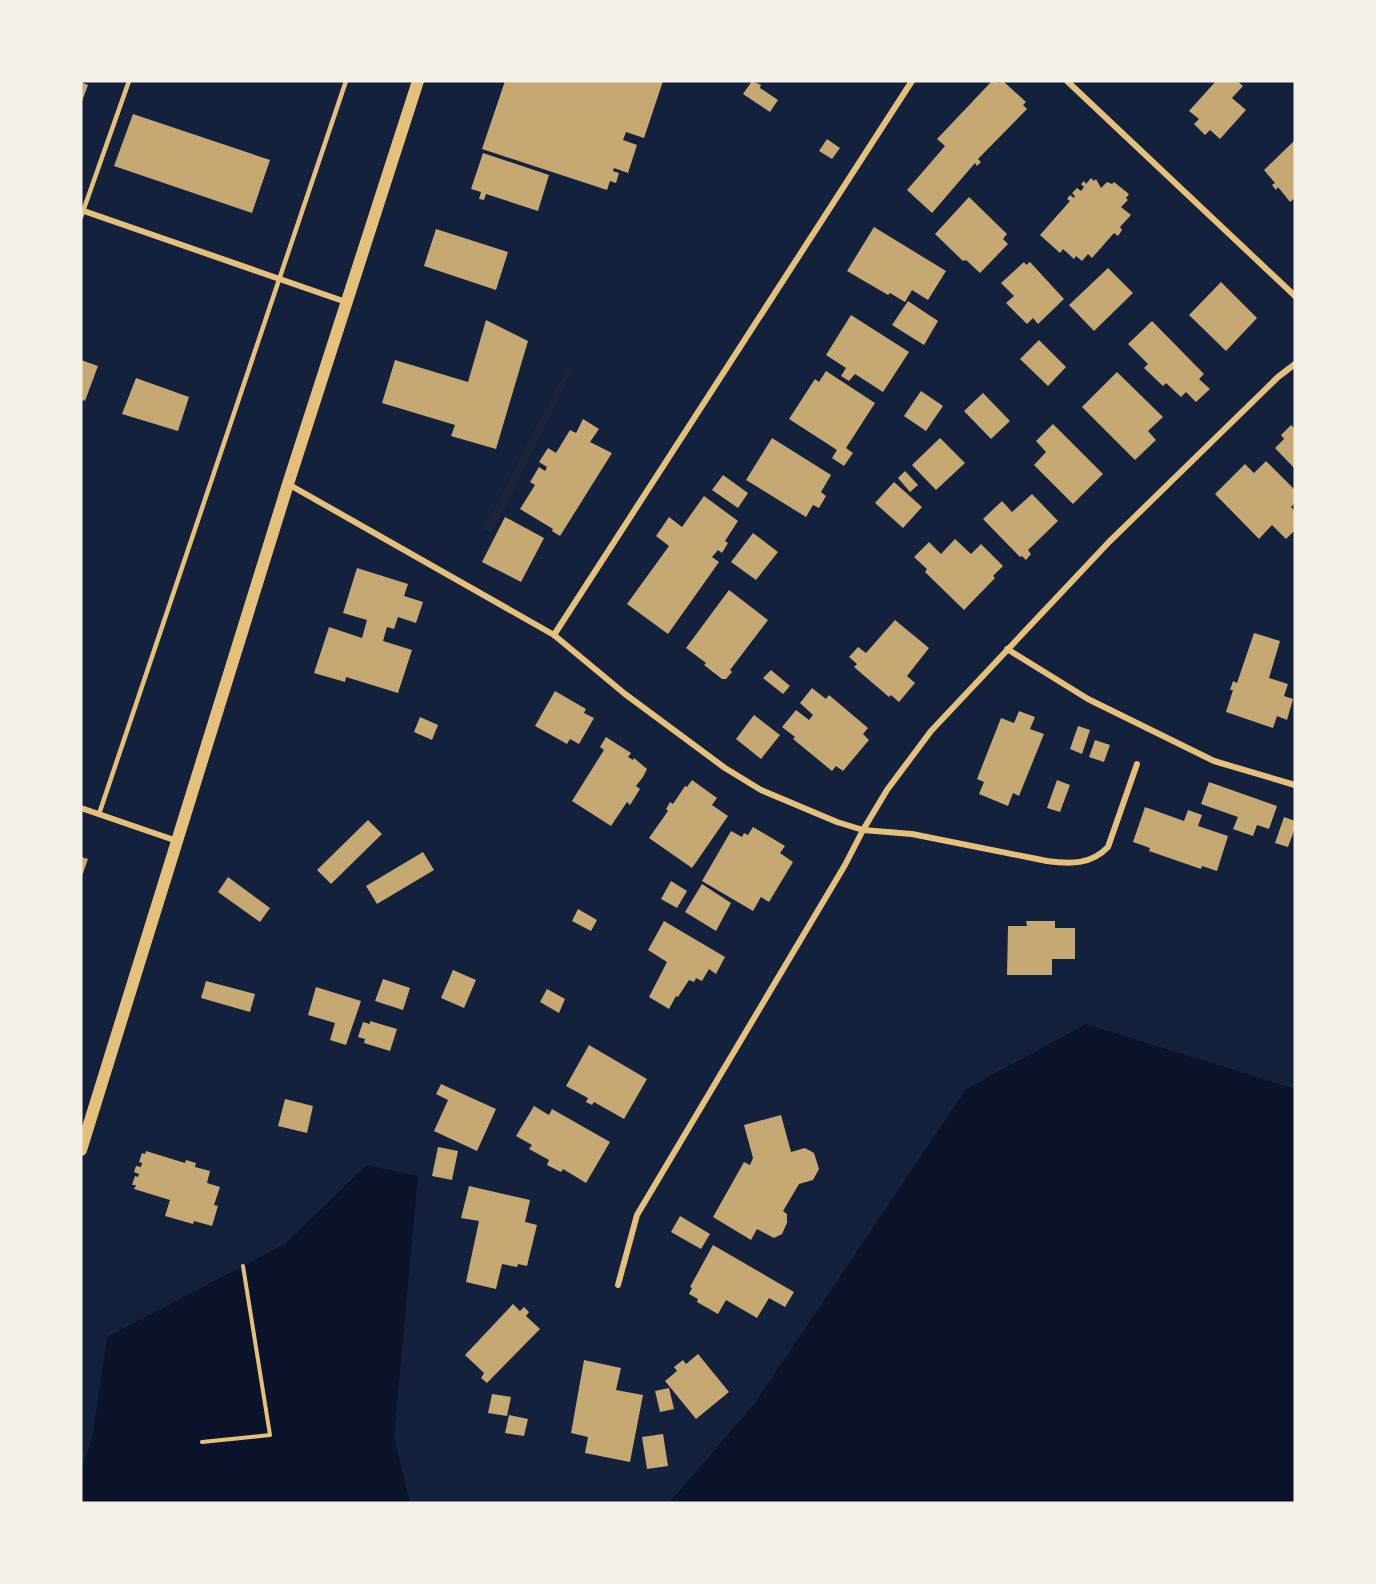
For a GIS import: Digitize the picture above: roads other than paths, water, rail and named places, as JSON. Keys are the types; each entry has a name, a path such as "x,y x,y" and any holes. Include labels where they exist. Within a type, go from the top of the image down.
{"main road":[{"path":"81,1150 288,484 418,81"}],"street":[{"path":"554,636 912,81"},
{"path":"1067,81 1295,296"},
{"path":"82,213 346,302"},
{"path":"618,1285 637,1215 845,865 862,830 887,790 931,731 1109,542 1278,377 1295,364"},
{"path":"288,484 554,636 625,694 725,768 761,790 837,822 862,830 912,834 1047,861 1086,862 1099,856 1108,847 1137,764"},
{"path":"1007,649 1088,699 1203,756 1295,784"},
{"path":"81,808 177,841"}],"lane":[{"path":"82,213 129,81"},
{"path":"99,814 346,81"}]}
